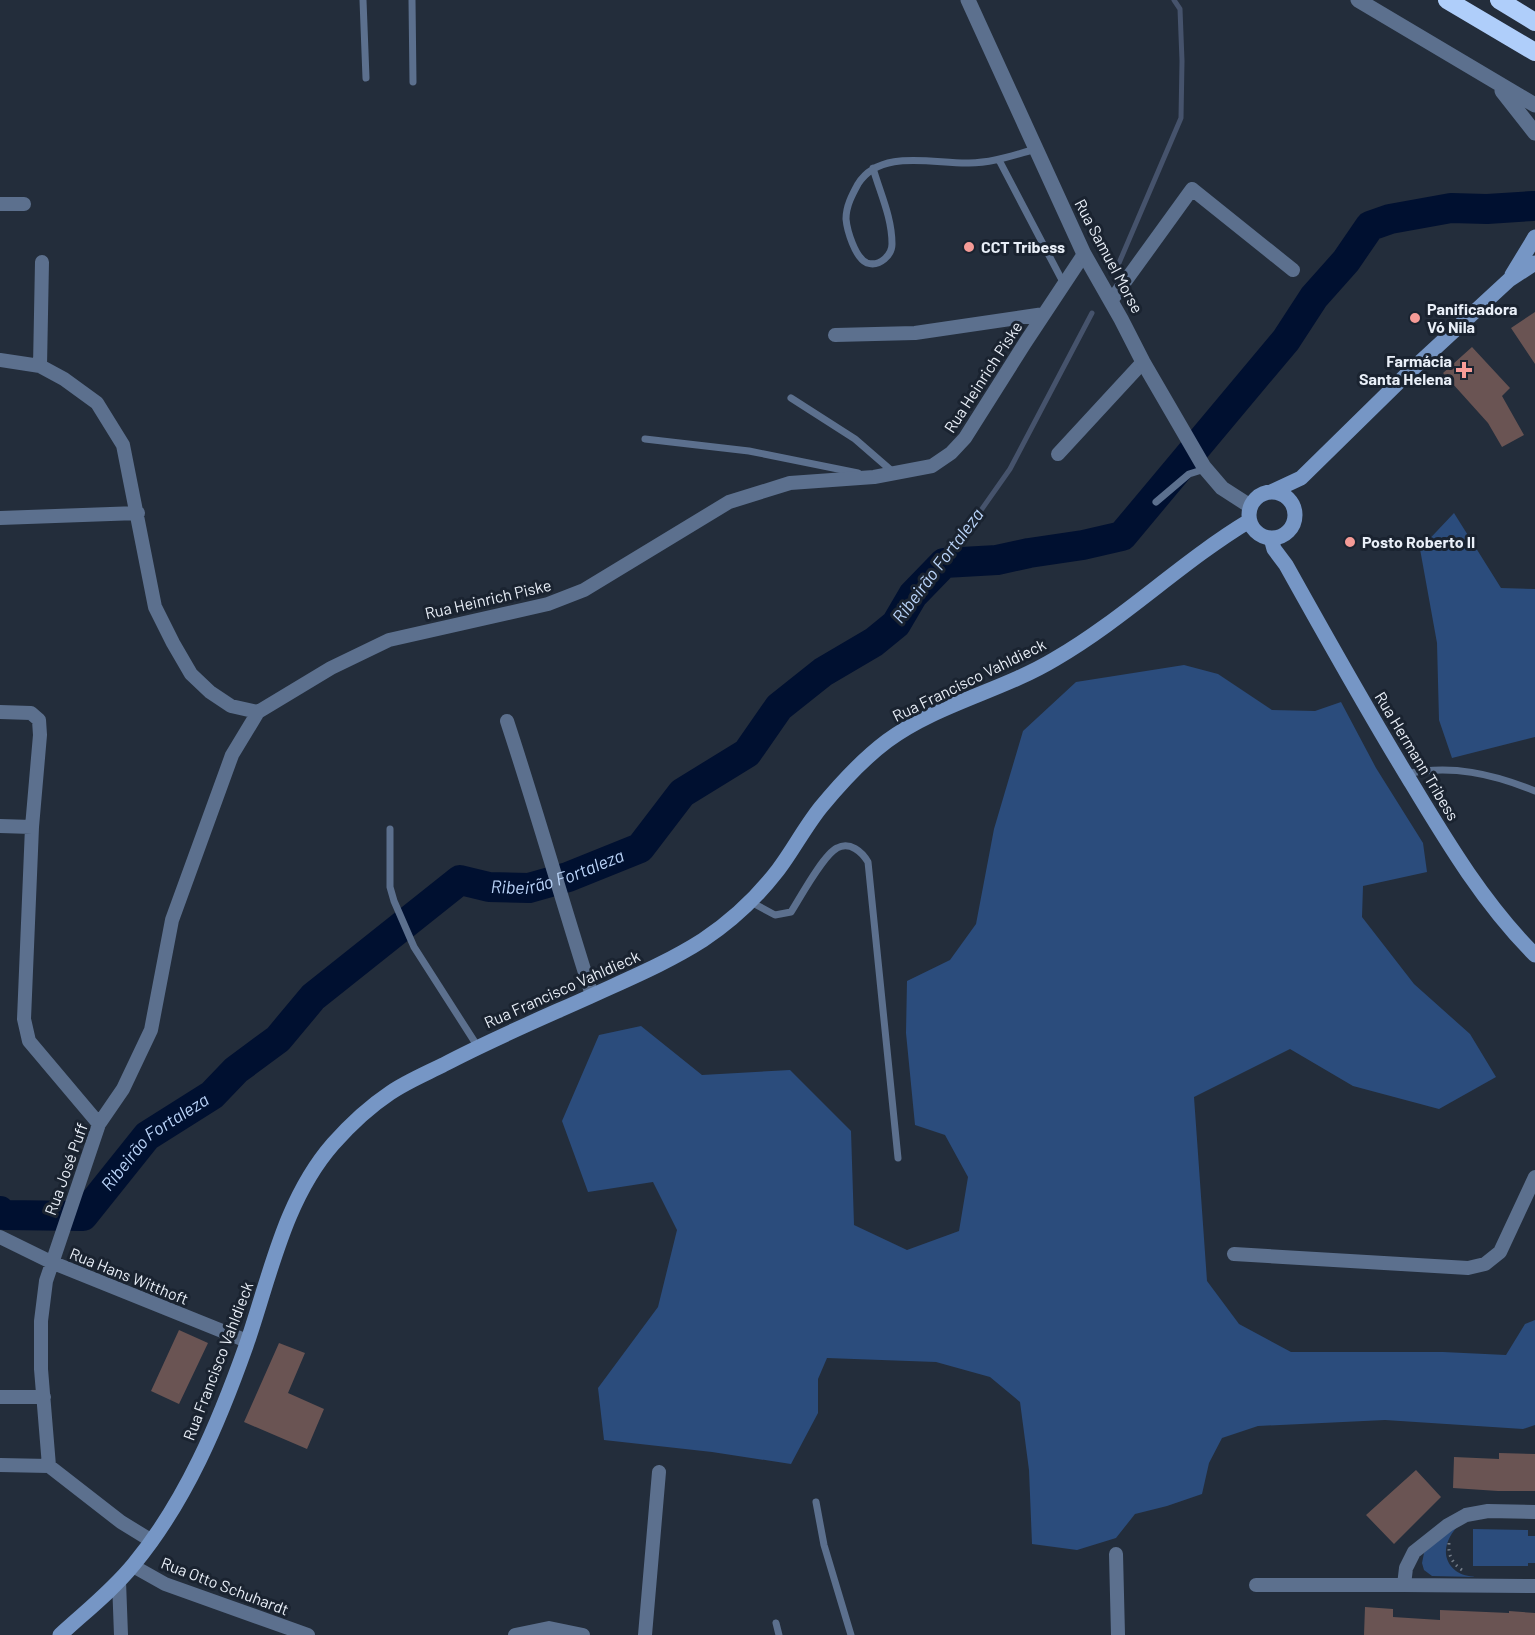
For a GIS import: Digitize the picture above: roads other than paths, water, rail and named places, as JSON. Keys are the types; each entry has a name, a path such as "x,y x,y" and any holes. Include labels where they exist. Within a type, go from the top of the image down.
{"highway":[{"path":"1447,0 1535,52"},
{"path":"1499,0 1535,21"}],"main road":[{"name":"Rua Francisco Vahldieck","path":"1509,280 1535,237"},
{"name":"Rua Francisco Vahldieck","path":"60,1635 119,1581 152,1541 170,1514 202,1454 230,1391 284,1231 304,1183 333,1144 358,1119 390,1093 478,1047 674,957 708,937 749,901 777,872 820,809 885,742 915,723 1004,686 1054,660 1090,636 1219,539 1250,513 1255,499 1301,478 1509,280 1535,263"},
{"path":"1250,513 1258,533 1271,538 1288,531 1295,520 1294,507 1301,478"},
{"path":"1271,492 1287,497 1294,507"},
{"path":"1286,565 1288,531"},
{"name":"Rua Hermann Tribess","path":"1271,538 1274,549 1286,565 1406,774 1452,849 1512,932 1535,955"}],"street":[{"name":"Rua Samuel Morse","path":"968,0 1084,254 1143,362 1204,468 1250,513"},
{"path":"1358,0 1535,105"},
{"path":"1487,76 1509,98 1535,133"},
{"path":"1111,301 1192,189 1293,270"},
{"path":"0,204 24,204"},
{"name":"Rua Heinrich Piske","path":"258,712 331,668 389,640 548,604 584,590 729,502 790,483 874,477 932,466 951,453 965,438 1084,254"},
{"path":"40,366 42,262"},
{"path":"835,334 915,333 1044,314"},
{"path":"0,360 40,366 64,379 98,403 123,446 155,607 172,643 191,674 210,692 231,706 258,712"},
{"path":"1058,454 1143,362"},
{"path":"0,518 138,513"},
{"path":"0,712 31,713 39,720 24,1019 29,1041 99,1124"},
{"name":"Rua José Puff","path":"49,1466 41,1321 51,1262 99,1124 123,1089 151,1030 172,920 231,755 258,712"},
{"path":"507,721 550,853 560,895 592,995"},
{"path":"0,826 32,827"},
{"path":"1234,1254 1468,1268 1485,1264 1500,1252 1535,1177"},
{"name":"Rua Hans Witthoft","path":"0,1237 51,1262 247,1341"},
{"path":"0,1397 44,1397"},
{"path":"0,1465 49,1466 121,1522 152,1541"},
{"path":"645,1635 659,1472"},
{"path":"1404,1585 1406,1568 1414,1552 1448,1525 1466,1515 1488,1511 1535,1512"},
{"path":"1116,1554 1118,1635"},
{"name":"Rua Otto Schuhardt","path":"132,1566 165,1584 308,1635"},
{"path":"119,1581 121,1635"},
{"path":"1256,1585 1535,1587"},
{"path":"515,1635 549,1628 583,1635"}],"lane":[{"path":"363,0 366,78"},
{"path":"412,0 413,82"},
{"path":"873,168 886,206 892,245 889,256 884,261 867,263 859,256 853,245 846,219 850,198 862,178 873,168 888,163 924,161 970,164 999,160 1036,149"},
{"path":"999,160 1064,284"},
{"path":"790,398 855,439 894,473"},
{"path":"645,439 749,451 874,477"},
{"path":"1156,502 1189,474 1204,468"},
{"path":"1406,774 1437,769 1461,770 1502,779 1535,791"},
{"path":"390,830 390,887 394,901 414,947 478,1047"},
{"path":"749,901 775,915 791,912 817,870 837,848 848,846 861,852 868,862 898,1158"},
{"path":"816,1502 824,1545 851,1635"},
{"path":"776,1623 779,1635"}],"waterway":[{"name":"Ribeirão Fortaleza","path":"1116,270 1181,118 1180,9 1174,0"},
{"name":"Ribeirão Fortaleza","path":"0,1211 4,1215 83,1216 147,1136 212,1095 236,1070 278,1039 313,997 460,880 489,887 529,888 568,877 640,848 682,793 747,753 779,707 823,672 874,642 896,624 913,595 944,563 997,560 1122,536 1286,340 1314,297 1346,261 1370,226 1390,219 1451,208 1487,209 1533,206"},
{"name":"Ribeirão Fortaleza","path":"944,563 1010,469 1092,313"}],"place":[{"name":"CCT Tribess","path":"969,247"},
{"name":"Panificadora Vó Nila","path":"1415,318"},
{"name":"Farmácia Santa Helena","path":"1464,370"},
{"name":"Posto Roberto II","path":"1350,542"}]}
